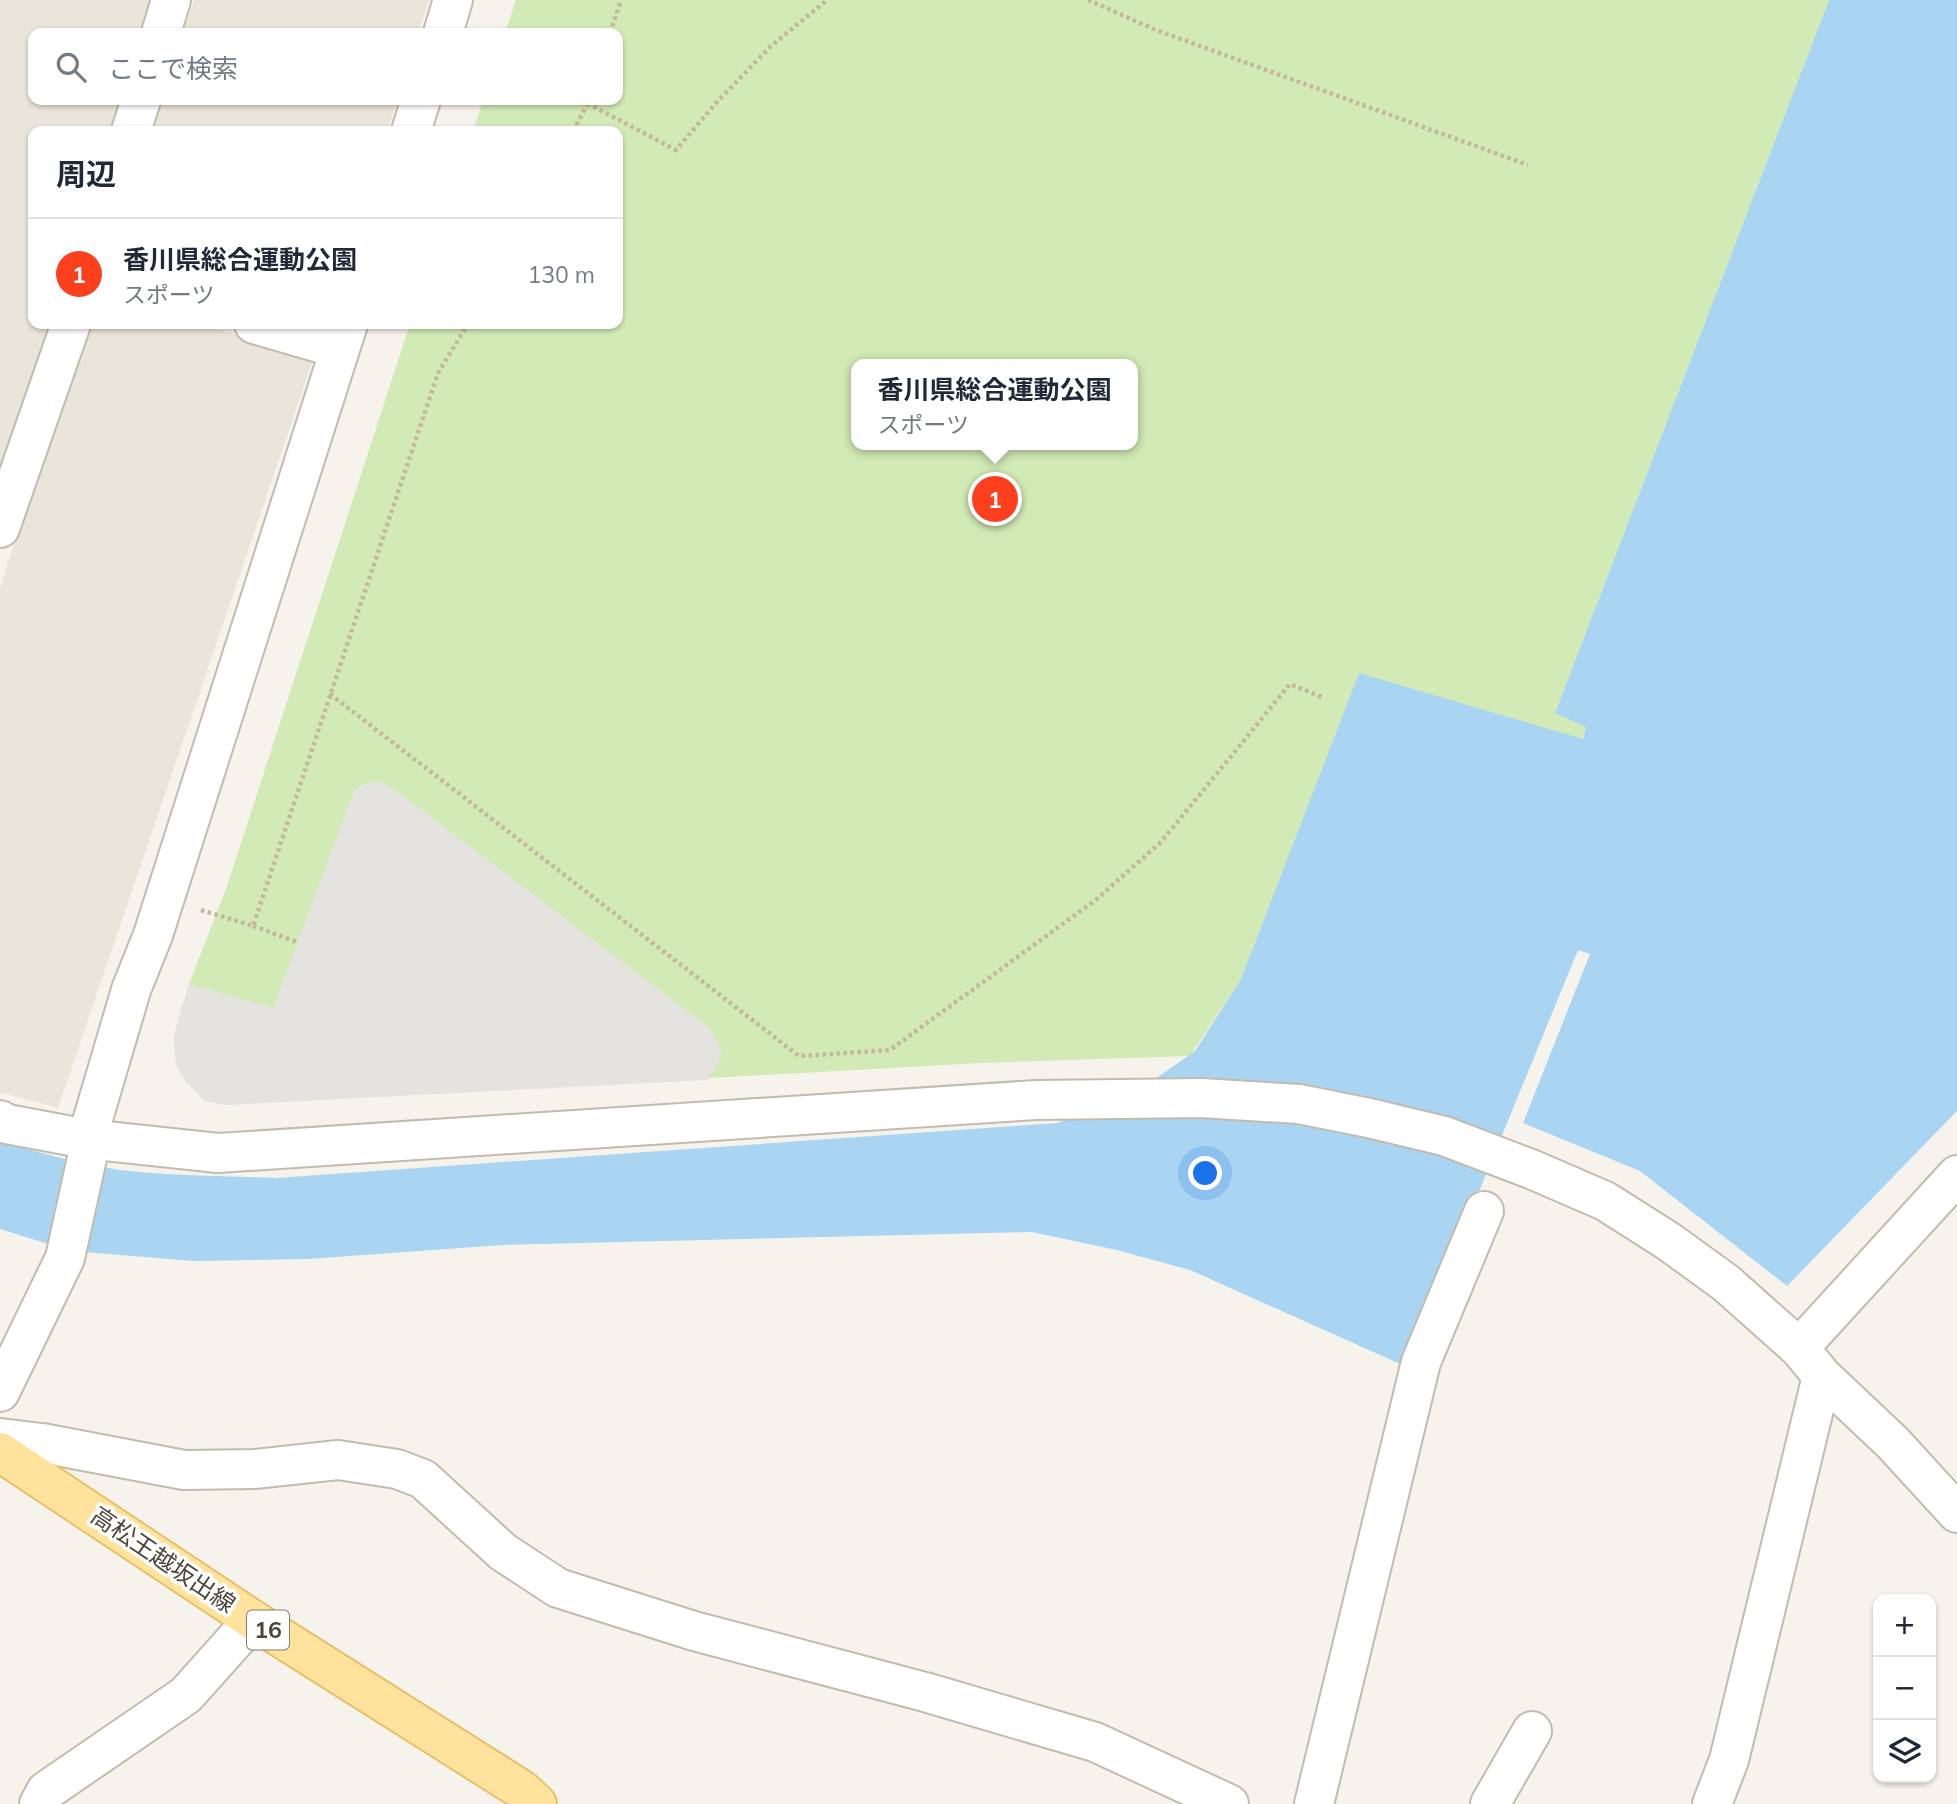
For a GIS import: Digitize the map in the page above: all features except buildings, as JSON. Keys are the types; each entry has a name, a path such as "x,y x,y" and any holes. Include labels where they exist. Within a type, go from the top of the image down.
{"main road":[{"name":"高松王越坂出線","path":"0,1452 253,1620 522,1790 537,1804"}],"street":[{"path":"163,28 171,0"},
{"path":"445,28 453,0"},
{"path":"133,126 139,105"},
{"path":"413,126 419,105"},
{"path":"0,528 69,329"},
{"path":"0,1392 65,1257 87,1149 131,990 157,921 344,336 292,329"},
{"path":"0,1120 87,1149 218,1153 1036,1100 1201,1098 1299,1104 1369,1118 1444,1136 1531,1169 1605,1201 1668,1241 1726,1283 1799,1351 1892,1443 1957,1513"},
{"path":"1712,1804 1729,1760 1799,1351 1957,1175"},
{"path":"1314,1804 1422,1362 1484,1211"},
{"path":"0,1438 42,1443 184,1470 254,1469 338,1460 397,1469 423,1479 503,1552 558,1588 694,1631 925,1692 1094,1742 1229,1804"},
{"path":"40,1804 46,1791 186,1695 253,1620"},
{"path":"1490,1804 1532,1731"}],"path":[{"path":"612,28 621,0"},
{"path":"596,105 676,150 715,104 771,46 827,0"},
{"path":"1088,0 1156,30 1528,165"},
{"path":"576,126 587,105"},
{"path":"253,926 438,373 465,329"},
{"path":"330,694 799,1056 890,1049 1097,899 1161,842 1290,684 1322,697"},
{"path":"201,910 297,942"}],"shaded area":[{"path":"0,0 158,0 149,28 28,28 28,105 123,105 117,126 28,126 28,329 50,329 0,482"},
{"path":"194,0 429,0 420,28 185,28"},
{"path":"159,105 395,105 389,126 153,126"},
{"path":"83,329 216,329 314,357 58,1108 0,1092 0,588"},
{"path":"378,781 391,787 707,1026 717,1040 722,1056 708,1080 223,1105 204,1100 186,1082 176,1065 174,1036 189,984 273,1008 354,791 364,784"}],"green space":[{"path":"516,0 1829,0 1555,713 1587,727 1582,739 1359,674 1241,979 1190,1056 981,1063 223,1105 204,1100 186,1082 176,1065 174,1036 189,984 226,889 408,329 623,329 623,126 475,126 481,105 623,105 623,28 507,28"}],"water":[{"path":"1829,0 1957,0 1957,1111 1787,1286 1640,1171 1523,1123 1590,954 1578,950 1407,1367 1190,1270 1117,1250 1032,1232 502,1245 308,1259 195,1261 71,1251 0,1229 0,1141 60,1158 120,1170 276,1178 1057,1123 1096,1109 1151,1082 1195,1051 1241,979 1359,673 1583,739 1586,727 1555,713"}],"place":[{"name":"香川県総合運動公園","path":"995,499"}]}
